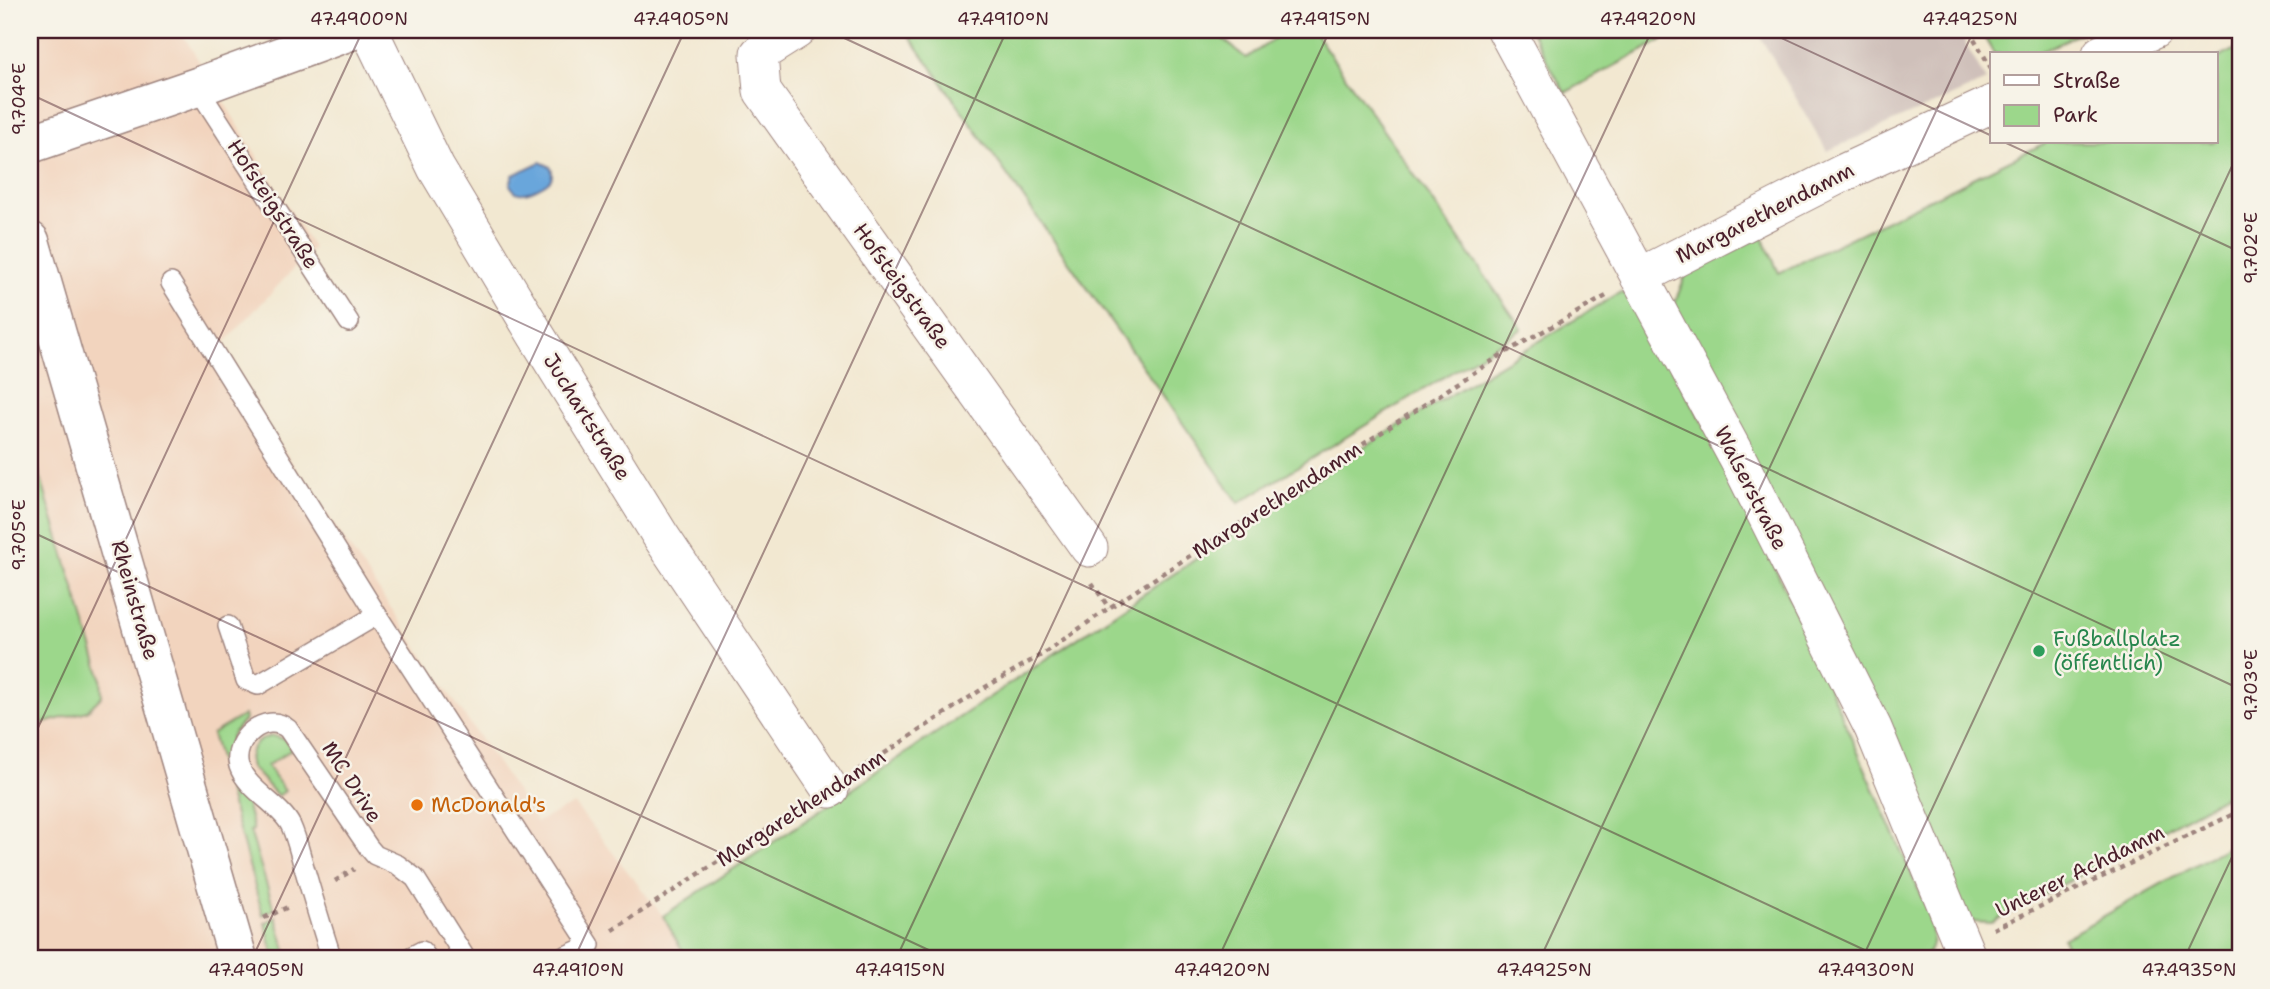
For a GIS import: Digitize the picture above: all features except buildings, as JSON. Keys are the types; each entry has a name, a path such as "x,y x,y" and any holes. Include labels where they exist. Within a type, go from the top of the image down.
{"main road":[{"path":"30,144 197,87 308,37 353,30"},
{"name":"Rheinstraße","path":"31,247 238,959"}],"street":[{"name":"Juchartstraße","path":"369,30 436,168 536,335 660,535 830,789"},
{"name":"Hofsteigstraße","path":"797,30 759,54 762,91 1089,548"},
{"name":"Walserstraße","path":"1506,30 1740,463 1873,728 1964,952"},
{"path":"2105,52 2154,30"},
{"name":"Margarethendamm","path":"1639,277 1843,173 1990,105"}],"lane":[{"name":"Hofsteigstraße","path":"197,87 349,322"},
{"path":"171,283 376,615 590,945 559,959"},
{"path":"228,626 246,680 258,684 376,615"},
{"name":"MC Drive","path":"332,959 290,824 248,781 237,757 239,747 249,734 264,724 283,725 288,729 369,848 375,855 398,865 415,878 466,959"},
{"path":"407,959 422,951 428,959"}],"path":[{"path":"1969,30 1990,66"},
{"path":"30,144 31,247"},
{"name":"Margarethendamm","path":"590,945 1506,352 1639,277"},
{"name":"Unterer Achdamm","path":"1964,952 2240,811"},
{"path":"264,918 275,913"},
{"path":"172,959 187,956"}],"shaded area":[{"path":"30,30 180,30 313,248 216,352 537,822 574,804 663,916 687,959 30,959"},
{"path":"1756,30 1958,30 1986,81 1827,151"}],"green space":[{"path":"905,30 1212,30 1246,58 1288,30 1313,30 1522,329 1239,503"},
{"path":"1530,30 1680,30 1565,93"},
{"path":"1980,30 2087,30 2040,52 1993,52"},
{"path":"2240,47 2240,788 1992,923 1973,922 1951,893 1670,315 1686,274 1759,229 1779,273 2043,144 2218,144 2218,58"},
{"path":"1621,292 1634,299 1732,475 1804,630 1930,916 1932,945 1922,959 687,959 663,916 1357,451"},
{"path":"31,446 101,677 102,696 87,711 30,727"},
{"path":"244,715 245,720 232,734 227,753 230,770 243,790 253,830 250,831 274,909 263,915 212,734"},
{"path":"273,736 284,739 292,749 267,766 285,791 278,796 251,767 250,761 251,751 257,742"},
{"path":"2240,840 2240,959 2072,959 2063,939"},
{"path":"276,917 288,959 275,959 265,923"}],"water":[{"path":"540,162 551,167 551,179 531,191 517,193 510,185 513,175"}],"place":[{"name":"Fußballplatz (öffentlich)","path":"2039,651"},
{"name":"McDonald's","path":"417,805"}]}
